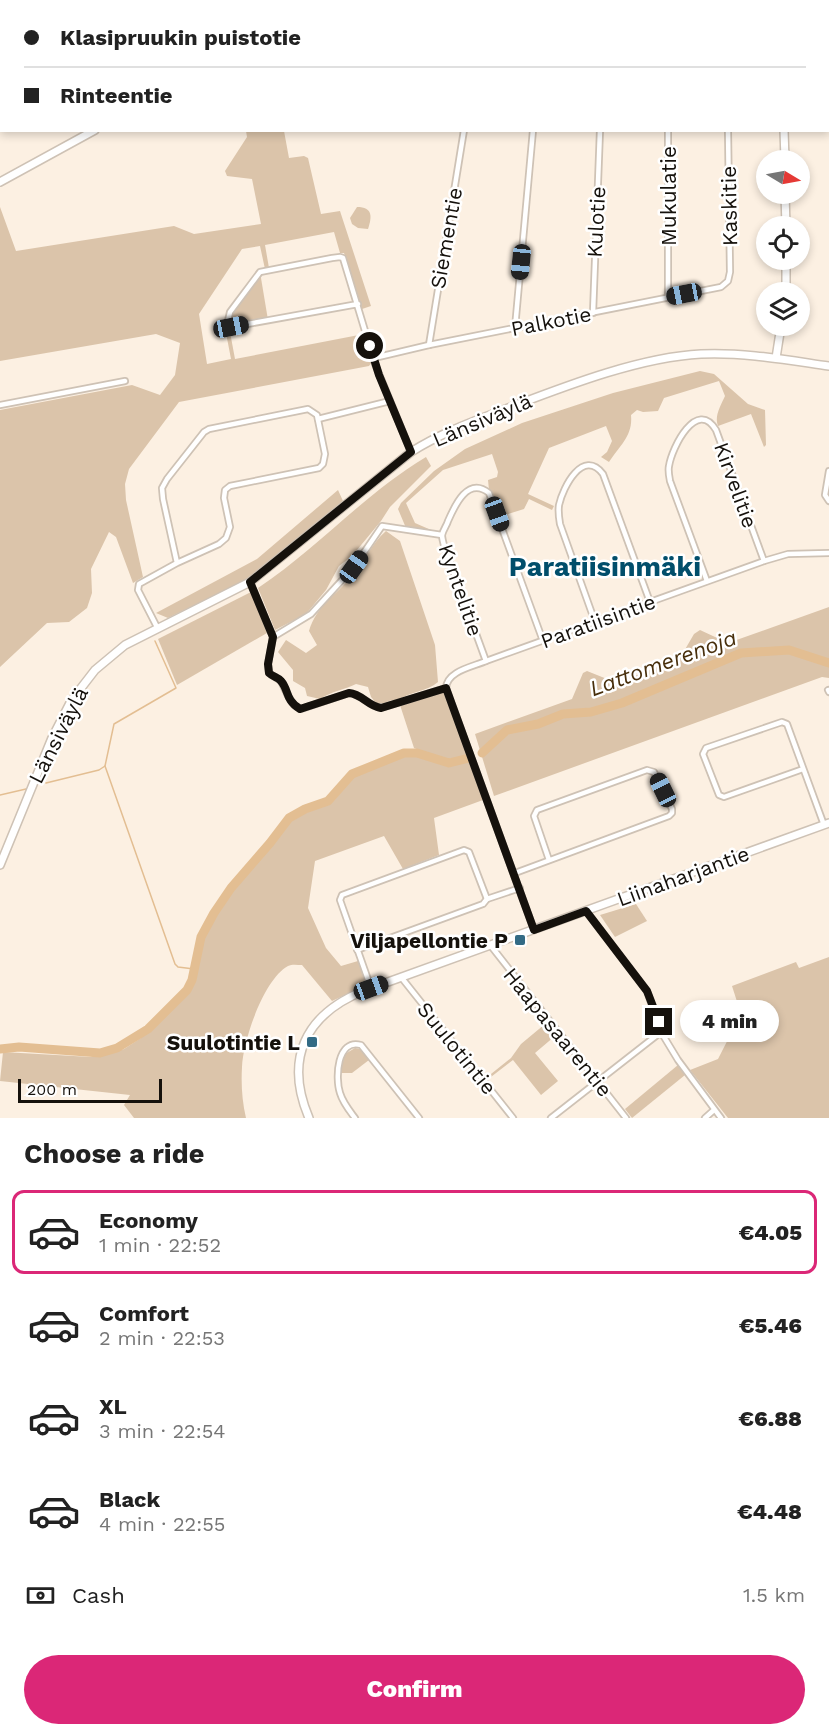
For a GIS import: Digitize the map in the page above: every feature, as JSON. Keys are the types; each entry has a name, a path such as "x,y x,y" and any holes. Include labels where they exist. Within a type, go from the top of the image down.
{"main road":[{"path":"0,182 91,132"},
{"path":"784,132 785,150"},
{"path":"776,358 779,336"},
{"name":"Länsiväylä","path":"0,865 52,738 81,686 94,670 116,650 250,582 411,452 454,429 543,394 653,362 702,354 730,354 829,366"},
{"name":"Liinaharjantie","path":"309,1118 298,1081 299,1067 308,1036 321,1016 338,1002 401,977 826,824"}],"street":[{"name":"Siementie","path":"429,345 464,132"},
{"path":"515,328 533,132"},
{"name":"Kulotie","path":"593,313 600,132"},
{"name":"Mukulatie","path":"668,132 668,297"},
{"name":"Kaskitie","path":"728,132 730,272 728,281"},
{"path":"358,304 231,327 227,325 230,312 260,272 343,258 358,304 374,358 411,452"},
{"name":"Palkotie","path":"374,358 716,288 728,281"},
{"path":"0,405 125,381"},
{"path":"318,418 390,401"},
{"path":"158,629 138,587 141,582 219,544 226,537 230,528 224,498 225,490 230,486 319,468 323,464 325,454 316,415 308,409 209,429 204,432 162,488 177,563"},
{"name":"Kirvelitie","path":"707,581 670,480 669,468 686,428 693,422 708,420 716,430 764,561"},
{"path":"595,622 560,524 558,508 573,474 579,468 589,465 598,467 603,474 650,602"},
{"path":"829,471 825,495 829,501"},
{"name":"Kyntelitie","path":"486,661 442,535 464,492 478,488 489,493 543,641"},
{"path":"273,637 312,614 354,567 382,526 442,535"},
{"name":"Paratiisintie","path":"446,688 447,682 453,675 486,661 707,581 788,554 829,553"},
{"path":"250,582 273,637 268,664 269,673 281,681 294,705 300,709 349,693 354,693 370,705 381,708 446,688 534,930"},
{"path":"803,769 724,797 719,795 703,754 706,748 782,722 787,724 826,824"},
{"path":"515,873 669,816 672,809 654,772 647,770 537,810 534,816 549,860"},
{"path":"371,988 340,900 342,895 464,850 469,852 487,899"},
{"path":"357,950 483,904 487,899 520,888"},
{"path":"586,911 647,991 661,1032 678,1060 721,1118"},
{"name":"Haapasaarentie","path":"490,946 626,1118"},
{"name":"Suulotintie","path":"401,977 513,1118"},
{"path":"551,1118 661,1032"},
{"path":"355,1118 344,1105 337,1080 338,1065 343,1052 349,1045 355,1044 361,1046 419,1118"},
{"path":"705,1118 714,1110"}],"shaded area":[{"path":"246,132 284,132 289,158 304,156 308,158 321,214 340,211 371,306 362,309 344,253 340,253 334,232 265,245 269,268 265,269 260,246 242,249 199,314 207,364 231,359 226,333 230,332 235,359 364,334 372,362 369,366 179,402 129,469 125,484 126,500 143,577 133,583 116,537 109,532 91,569 92,593 87,608 69,622 47,623 0,667 0,410 132,385 160,395 175,375 180,343 156,334 0,361 0,207 16,251 174,226 194,234 261,224 252,179 227,176 225,171 247,137"},
{"path":"357,207 369,211 368,229 358,228 352,224 350,218"},
{"path":"260,272 268,320 231,327 227,325 228,316"},
{"path":"700,371 714,374 748,404 765,410 766,445 764,447 751,414 718,426 717,414 725,396 719,381 664,398 658,411 637,410 631,415 628,435 609,462 601,457 607,452 612,441 606,426 549,448 528,494 554,506 552,510 529,499 524,509 502,516 489,490 488,480 497,477 498,472 492,454 443,470 406,503 415,523 438,533 406,528 398,509 401,503 434,471 465,449 522,423 613,393"},
{"path":"426,457 431,466 390,507 352,556 339,566 326,590 306,614 275,630 258,588 301,556 382,488"},
{"path":"338,490 343,501 272,563 252,577 168,618 156,613 257,559"},
{"path":"386,531 400,541 435,645 438,682 397,701 384,703 376,703 368,687 356,684 320,699 307,696 305,688 293,681 293,670 278,652 286,640 306,653 317,645 309,631 312,622 327,601 352,576 376,541"},
{"path":"251,592 267,633 177,685 158,639"},
{"path":"829,607 829,678 822,677 494,796 475,734 572,699 583,673 587,671 617,683 680,658 694,634 700,630 728,643"},
{"path":"441,691 446,693 468,754 452,759 435,756 414,748 400,705"},
{"path":"408,754 449,765 470,760 483,800 434,818 439,855 403,869 384,836 315,861 308,908 326,948 341,966 358,961 365,980 364,986 332,1001 302,965 290,965 279,973 256,1011 243,1055 242,1080 246,1118 134,1118 124,1105 130,1095 0,1081 3,1052 91,1057 124,1049 141,1038 182,1000 191,988 203,941 224,901 293,818 327,804 336,797 349,780 360,772"},
{"path":"636,904 647,921 615,937 600,915"},
{"path":"829,957 829,1118 728,1118 690,1070 718,1059 741,1014 732,986 796,962 799,968"},
{"path":"545,1024 555,1036 535,1053 558,1081 541,1095 513,1060 487,1080 486,1078 511,1058 521,1044"},
{"path":"355,1048 360,1049 369,1060 352,1073 340,1073 345,1054"},
{"path":"678,1065 685,1075 632,1118 625,1109"}],"waterway":[{"path":"46,783 99,770 105,766 114,724 176,688 155,641"},
{"name":"Lattomerenoja","path":"482,753 507,730 538,724 563,714 591,712 622,703 741,653 789,650 829,663"},
{"name":"Lattomerenoja","path":"0,1049 19,1047 100,1053 117,1048 148,1029 187,990 192,980 201,937 214,913 231,888 289,818 305,809 328,801 352,774 404,753 417,753 449,763 469,758"},
{"path":"105,766 175,964 178,967 194,969"},
{"path":"0,795 26,789"}],"place":[{"name":"Viljapellontie P","path":"520,940"},
{"name":"Suulotintie L","path":"312,1042"}],"district":[{"name":"Paratiisinmäki","path":"605,567"}],"route":[{"path":"370,346 379,375 411,452 250,582 273,637 270,644 269,673 281,681 294,705 300,709 349,693 354,693 370,705 381,708 446,688 534,930 586,911 647,991 659,1022"}]}
